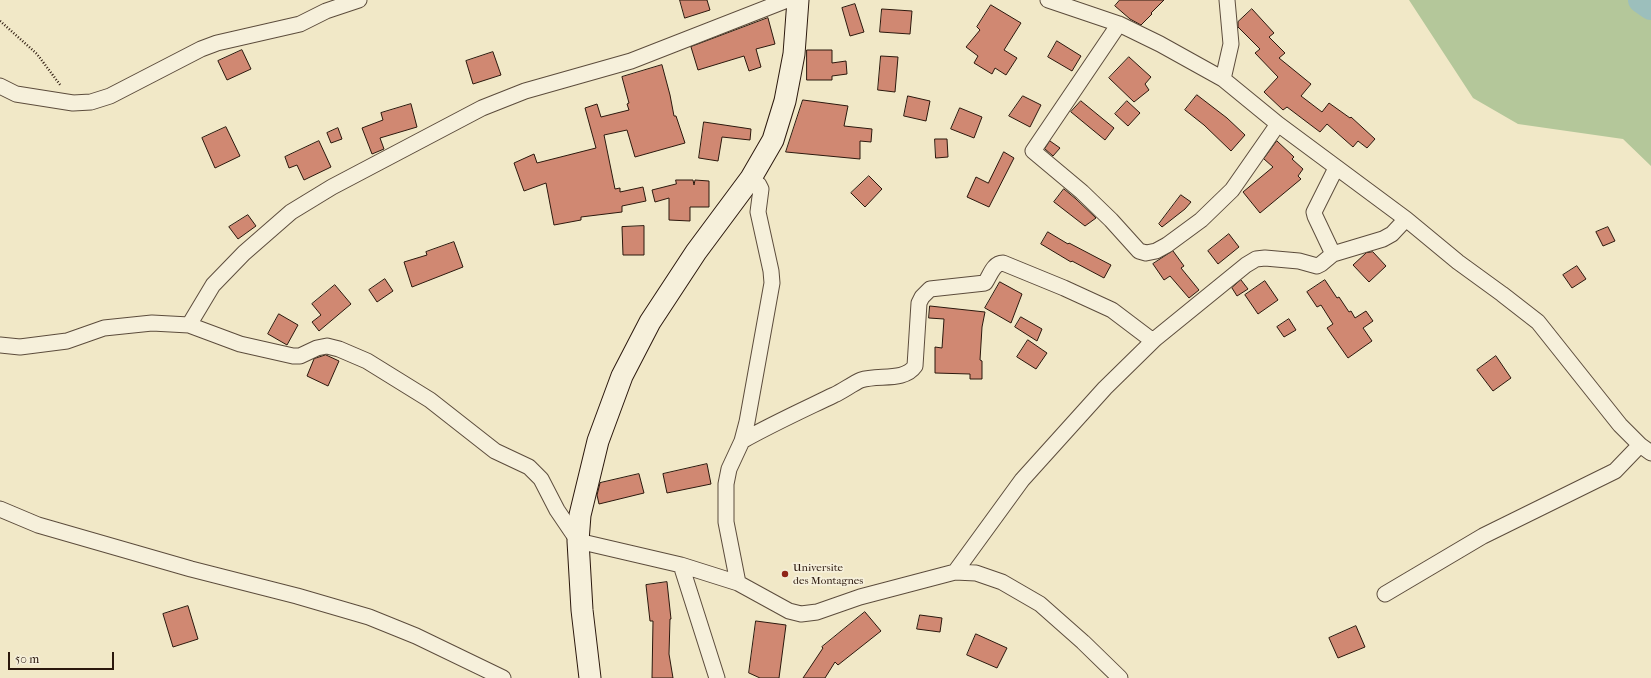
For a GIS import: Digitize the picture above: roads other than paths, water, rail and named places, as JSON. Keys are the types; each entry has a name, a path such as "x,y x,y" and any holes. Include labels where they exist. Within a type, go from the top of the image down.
{"street":[{"path":"0,86 16,94 73,103 91,102 110,96 201,49 217,43 300,24 326,11 359,0"},
{"path":"189,325 213,285 244,252 291,212 339,184 482,108 525,91 631,61 787,0"},
{"path":"590,678 582,610 578,541 580,515 598,441 622,376 650,322 696,252 751,178 773,140 785,101 794,54 798,0"},
{"path":"1048,0 1120,24 1223,79 1278,124 1406,219 1458,262 1538,322 1550,335 1599,401 1620,425 1645,449 1615,471 1483,536 1385,594"},
{"path":"1223,79 1231,44 1227,0"},
{"path":"1120,24 1033,151 1082,192 1111,220 1139,252 1146,253 1156,251 1201,220 1232,190 1278,124"},
{"path":"1333,254 1314,212 1336,168"},
{"path":"738,583 726,522 726,484 729,469 742,441 748,422 772,283 772,271 758,212 761,189 759,185 751,178"},
{"path":"955,572 1022,480 1105,388 1155,339 1246,265 1256,259 1265,258 1299,261 1317,266 1333,254 1383,240 1392,234 1406,219"},
{"path":"742,441 781,419 836,394 860,381 868,378 905,374 912,371 915,366 920,303 925,292 930,289 985,283 996,265 1000,263 1064,288 1112,310 1150,338 1155,339"},
{"path":"0,345 20,347 68,341 104,328 136,324 189,325 240,344 293,356 300,356 317,348 327,346 367,361 430,400 496,451 529,467 541,479 557,510 578,541 681,565 738,583 789,611 801,614 817,612 860,597 955,572 976,573 1002,582 1040,604 1083,642 1120,678"},
{"path":"0,509 38,525 191,569 369,617 416,636 503,678"},
{"path":"681,565 717,678"}],"waterway":[{"path":"1641,0 1651,7"}],"place":[{"name":"Universite des Montagnes","path":"785,574"}]}
